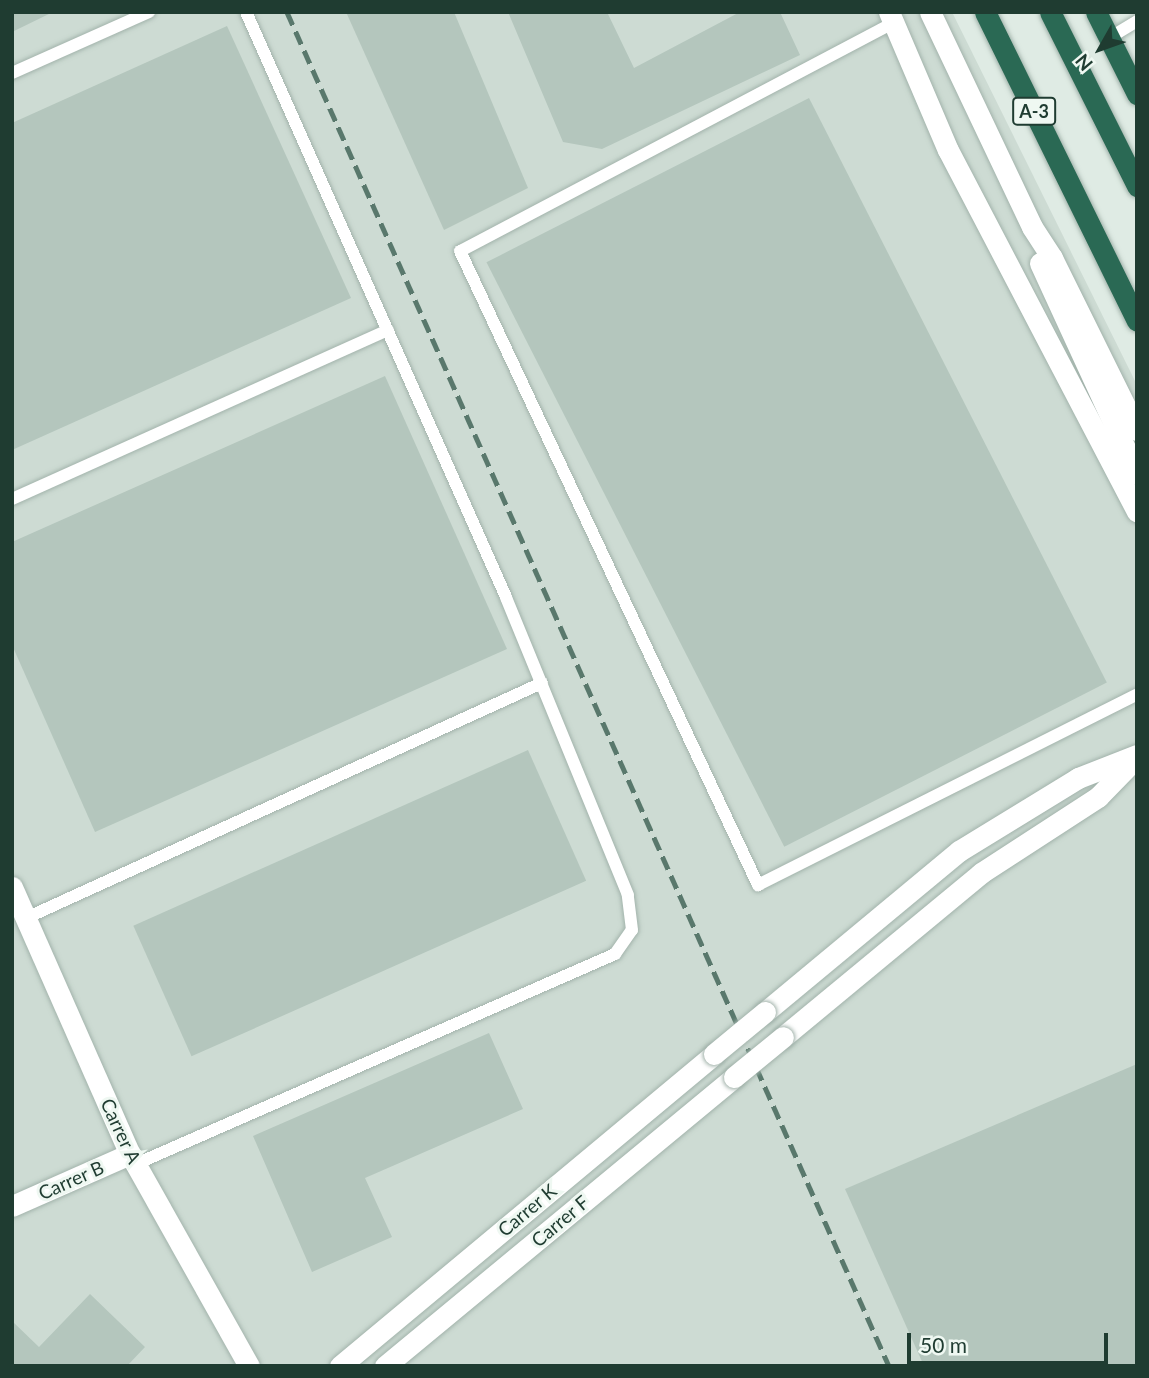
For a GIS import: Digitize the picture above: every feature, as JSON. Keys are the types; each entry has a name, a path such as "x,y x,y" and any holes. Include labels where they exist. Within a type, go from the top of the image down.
{"highway":[{"name":"A-3","path":"985,12 1137,321"},
{"path":"1050,12 1137,186"},
{"path":"1096,12 1137,94"}],"street":[{"path":"930,12 1032,227 1052,258 1137,430"},
{"path":"891,18 948,150 1137,512"},
{"path":"1032,227 1040,265 1137,474"},
{"name":"Carrer K","path":"340,1366 959,851 1078,778 1137,756"},
{"name":"Carrer F","path":"385,1366 981,873 1098,797 1137,756"},
{"name":"Carrer A","path":"12,887 133,1159 249,1366"},
{"name":"Carrer B","path":"12,1206 133,1159"}],"lane":[{"path":"12,74 149,12"},
{"path":"133,1159 615,954 632,930 628,895 542,683 246,12"},
{"path":"891,18 460,251 758,885 1137,694"},
{"path":"1109,38 1137,21"},
{"path":"12,499 388,330"},
{"path":"26,918 542,683"}],"shaded area":[{"path":"12,12 952,12 1137,385 1137,1366 12,1366"}],"building":[{"path":"12,12 53,12 12,32"},
{"path":"346,12 454,12 528,188 444,230"},
{"path":"508,12 607,12 634,68 740,12 780,12 800,55 602,149 563,142"},
{"path":"227,26 351,298 12,450 12,123"},
{"path":"809,98 1107,683 784,847 486,262"},
{"path":"385,376 507,649 95,832 12,645 12,542"},
{"path":"528,750 586,881 192,1056 133,926"},
{"path":"489,1033 523,1109 365,1178 392,1237 312,1272 253,1136"},
{"path":"1137,1064 1137,1366 924,1366 845,1189"},
{"path":"90,1294 145,1347 127,1366 12,1366 12,1321 39,1347"}],"railway":[{"path":"287,12 889,1366"}]}
